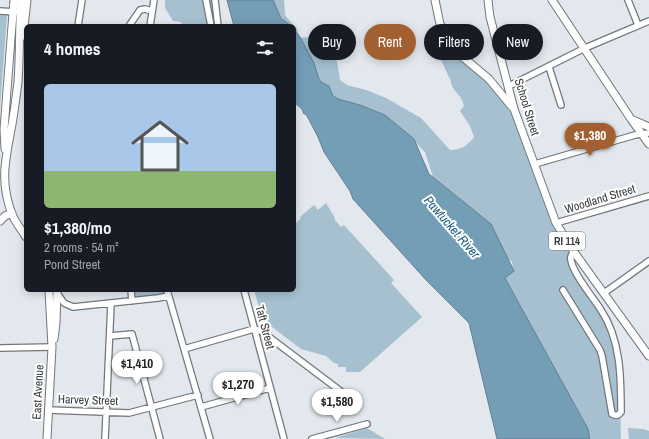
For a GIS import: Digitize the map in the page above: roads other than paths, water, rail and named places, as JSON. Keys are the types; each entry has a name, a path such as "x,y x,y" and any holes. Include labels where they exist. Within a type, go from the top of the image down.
{"main road":[{"path":"14,0 17,12 19,68"},
{"path":"5,155 2,129 17,12 21,0"},
{"path":"24,24 27,0"},
{"path":"435,0 440,24 451,44 458,53 489,79 514,109"},
{"name":"School Street","path":"488,0 490,17 514,109 556,223 574,252 648,351"},
{"path":"552,0 631,119 646,133 649,144"},
{"path":"24,26 14,112 5,155 4,174 6,194 12,213 24,234"},
{"path":"631,119 649,127"},
{"path":"0,188 4,174"},
{"path":"0,221 5,216 12,213"},
{"name":"East Avenue","path":"47,439 52,347 53,292"}],"street":[{"path":"78,24 82,0"},
{"path":"150,24 154,0"},
{"path":"206,0 211,24"},
{"path":"215,0 218,24"},
{"path":"628,0 638,25"},
{"path":"130,24 140,10 145,9 152,11"},
{"path":"0,11 17,12"},
{"path":"509,86 585,48 649,21"},
{"path":"549,67 561,105"},
{"path":"535,164 635,134 646,133"},
{"name":"Woodland Street","path":"556,223 649,196"},
{"path":"563,290 602,356 612,414 616,416 621,412 620,369 615,343 605,317 580,280 570,260 574,252"},
{"path":"604,293 649,261"},
{"path":"54,292 64,303 73,307 161,298 167,293 210,439"},
{"path":"131,292 132,301"},
{"name":"Taft Street","path":"245,292 284,439"},
{"path":"105,439 111,303"},
{"path":"184,349 254,329 265,333 355,402"},
{"path":"110,336 132,334 160,439"},
{"path":"0,348 52,347"},
{"path":"201,407 270,388"},
{"name":"Harvey Street","path":"48,410 129,413 198,395"},
{"path":"312,439 329,437 367,424"}],"water":[{"path":"227,0 273,0 281,18 288,24 233,24"},
{"name":"Pawtucket River","path":"296,32 308,52 308,60 312,60 319,79 321,82 329,86 333,96 385,115 414,139 429,174 491,224 514,271 505,278 588,429 590,439 497,439 469,323 426,280 353,199 350,191 324,152 306,114 304,114 302,109 296,104"}]}
